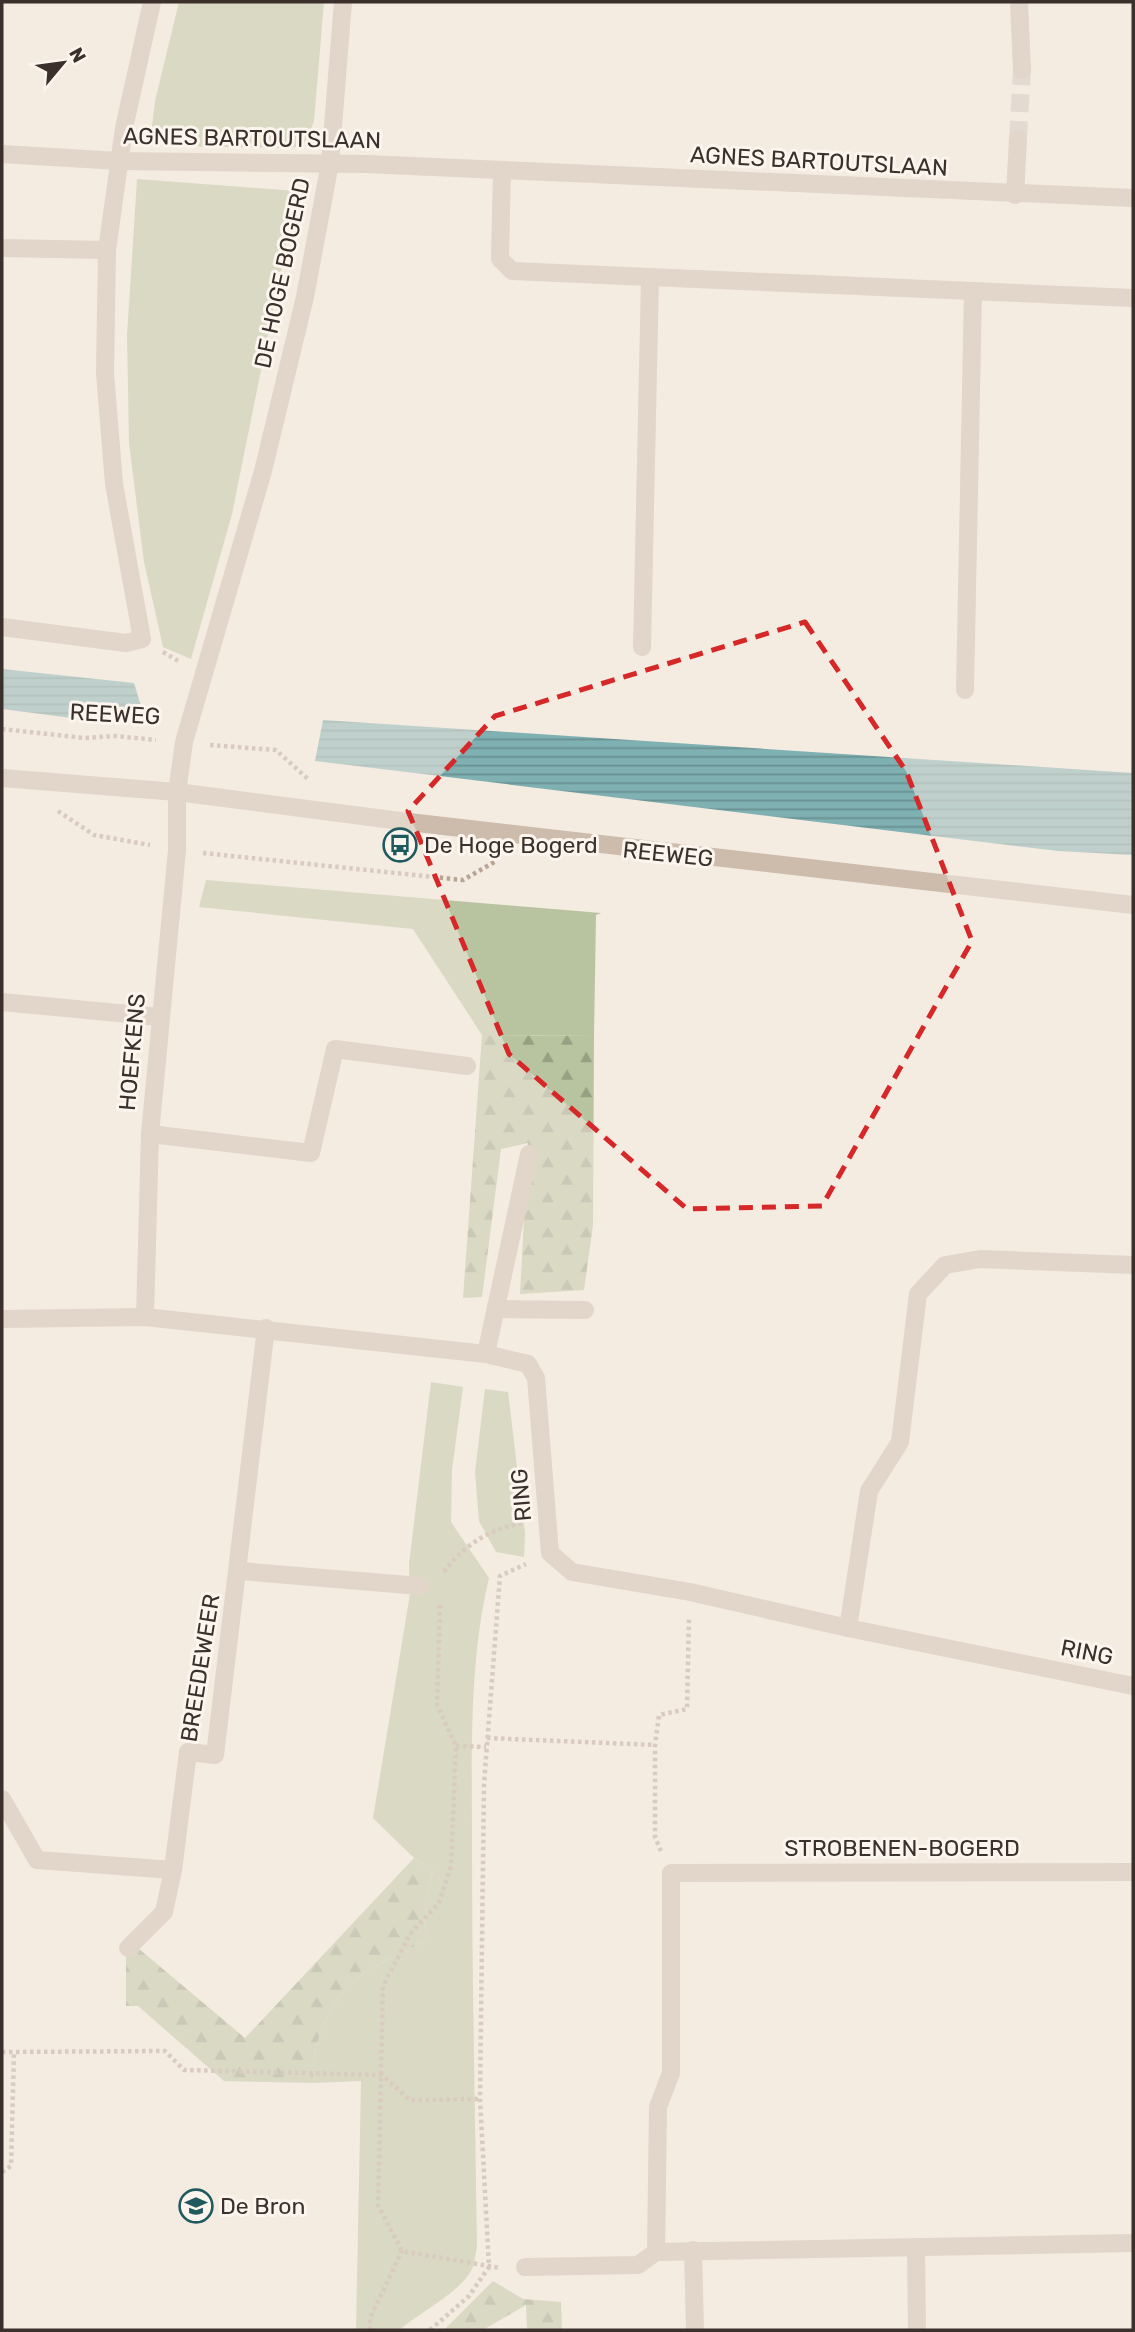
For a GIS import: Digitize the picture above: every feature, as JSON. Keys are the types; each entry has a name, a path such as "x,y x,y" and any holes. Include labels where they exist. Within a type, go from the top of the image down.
{"street":[{"path":"2,627 126,643 142,639 113,470 105,373 107,250 124,128 152,2"},
{"name":"DE HOGE BOGERD","path":"177,792 184,742 201,674 262,471 305,297 330,163 342,2"},
{"path":"1018,2 1022,70"},
{"path":"1015,195 1018,139"},
{"name":"AGNES BARTOUTSLAAN","path":"2,153 119,161 330,163 1015,195 1133,198"},
{"path":"502,170 500,259 512,271 1133,298"},
{"path":"2,248 107,250"},
{"path":"642,647 650,277"},
{"path":"965,690 973,291"},
{"name":"REEWEG","path":"2,778 177,792 400,821 1133,905"},
{"name":"HOEFKENS","path":"145,1317 150,1134 177,850 177,792"},
{"path":"2,1002 160,1017"},
{"path":"150,1134 311,1153 335,1049 467,1066"},
{"path":"486,1354 529,1154"},
{"path":"848,1628 869,1491 900,1442 918,1294 945,1265 980,1259 1133,1265"},
{"path":"496,1309 585,1310"},
{"name":"RING","path":"2,1320 145,1317 266,1328 486,1354 528,1364 536,1378 550,1552 572,1572 690,1592 848,1628 1133,1686"},
{"name":"BREEDEWEER","path":"128,1948 164,1912 173,1870 188,1752 215,1755 240,1571 266,1328"},
{"name":"BREEDEWEER","path":"240,1571 420,1586"},
{"path":"2,1799 37,1860 173,1870"},
{"name":"STROBENEN-BOGERD","path":"671,1873 1133,1872"},
{"path":"656,2252 658,2107 671,2073 671,1873"},
{"path":"525,2267 638,2265 656,2252 693,2250 1133,2243"},
{"path":"916,2246 917,2330"},
{"path":"693,2250 695,2330"}],"path":[{"path":"142,639 201,674"},
{"name":"REEWEG","path":"2,729 83,738 116,736 276,750 309,781 323,782"},
{"path":"47,810 58,811 94,835 177,850 463,880 498,859"},
{"path":"441,1584 444,1571 473,1541 507,1526 548,1518"},
{"path":"430,2330 469,2296 489,2267 480,2099 486,1747 500,1576 550,1552"},
{"path":"671,1873 655,1837 655,1745 659,1715 687,1709 690,1592"},
{"path":"402,2251 378,2205 383,1986 410,1934 439,1903 451,1866 456,1746 437,1705 441,1597"},
{"path":"487,1738 655,1745"},
{"path":"456,1746 486,1747"},
{"path":"2,2052 165,2051 184,2070 382,2075 410,2100 480,2099"},
{"path":"2,2172 10,2166 14,2052"},
{"path":"402,2251 489,2267"},
{"path":"370,2330 370,2318 402,2251"}],"highlighted area":[{"path":"805,622 906,771 972,941 822,1206 687,1209 509,1054 408,811 495,716"}],"green space":[{"path":"179,2 324,2 314,121 306,143 292,148 173,146 161,142 152,126 155,101"},
{"path":"137,179 297,191 232,514 191,659 163,647 144,562 129,443 127,336"},
{"path":"206,880 601,913 596,915 594,1036 482,1035 413,929 199,907"},
{"path":"482,1035 594,1036 593,1225 584,1290 520,1294 528,1143 501,1149 482,1297 463,1298"},
{"path":"431,1382 463,1387 452,1470 451,1522 489,1578 478,1642 472,1740 477,2247 474,2264 467,2277 399,2330 356,2330 361,2081 314,2083 313,2062 317,2043 330,2011 350,1984 376,1966 425,1941 426,1900 433,1871 414,1858 373,1818 410,1594 409,1564"},
{"path":"485,1389 508,1392 525,1533 524,1557 496,1552 479,1521 475,1472"},
{"path":"414,1858 433,1871 426,1900 425,1941 363,1974 339,1996 317,2043 313,2062 314,2083 224,2081 138,2006 126,2006 126,1938 245,2038"},
{"path":"493,2281 523,2299 561,2302 562,2330 527,2330 526,2305 483,2330 444,2330"}],"water":[{"path":"2,669 134,683 145,719 104,712 87,720 2,709"},
{"path":"323,720 1133,773 1133,855 1058,851 315,761"}],"tunnel":[{"path":"1018,139 1022,70"}],"place":[{"name":"De Hoge Bogerd","path":"400,845"},
{"name":"De Bron","path":"196,2206"}]}
